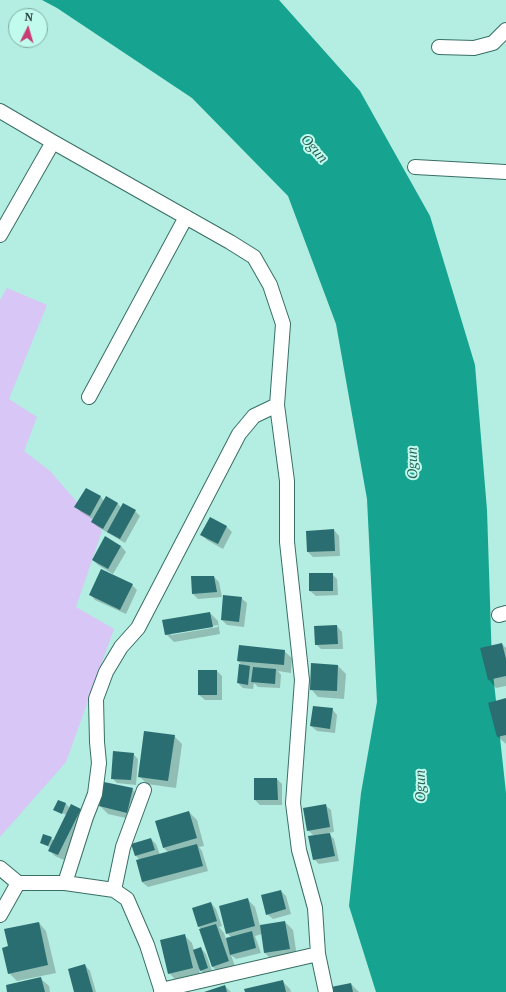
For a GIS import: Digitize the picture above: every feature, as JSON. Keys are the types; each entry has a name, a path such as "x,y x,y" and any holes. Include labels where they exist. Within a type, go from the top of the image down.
{"street":[{"path":"440,47 474,48 487,45 493,43 506,30"},
{"path":"0,111 254,257 270,285 283,324 277,405 287,482 287,542 302,680 293,803 299,850 315,908 318,954 326,992"},
{"path":"0,235 53,142"},
{"path":"415,167 506,172"},
{"path":"89,397 186,218"},
{"path":"65,883 95,794 99,763 96,699 106,672 122,647 138,628 239,434 254,416 277,405"},
{"path":"114,890 123,847 144,790"},
{"path":"0,868 18,883 65,883 114,890 127,899 147,945 162,991 318,954"},
{"path":"0,914 18,883"}],"shaded area":[{"path":"7,288 47,305 9,399 37,417 24,451 50,471 102,531 76,607 114,629 66,762 0,837 0,300"}],"water":[{"name":"Ogun","path":"42,0 279,0 360,91 430,216 475,365 487,510 492,664 506,793 506,992 376,992 349,906 361,793 377,702 367,499 336,324 288,196 192,98 57,8"}],"building":[{"path":"86,488 101,496 90,516 74,507"},
{"path":"106,496 118,503 103,529 91,522"},
{"path":"123,503 136,510 120,539 107,532"},
{"path":"210,517 227,526 218,544 200,535"},
{"path":"334,529 335,551 307,552 306,531"},
{"path":"105,536 121,546 108,569 92,560"},
{"path":"101,569 133,584 120,610 89,595"},
{"path":"309,573 333,573 333,591 309,591"},
{"path":"191,576 214,576 217,592 192,594"},
{"path":"223,595 242,597 239,622 221,620"},
{"path":"210,612 213,627 165,635 162,620"},
{"path":"337,625 338,644 315,645 314,626"},
{"path":"502,643 506,659 506,676 488,680 480,648"},
{"path":"239,645 285,650 284,665 237,661"},
{"path":"311,663 338,665 337,691 310,690"},
{"path":"239,664 250,666 248,685 237,683"},
{"path":"253,667 276,669 275,684 251,682"},
{"path":"198,670 217,670 217,695 198,695"},
{"path":"506,698 506,735 497,737 488,703"},
{"path":"313,706 333,708 330,729 310,726"},
{"path":"144,731 175,735 168,781 138,777"},
{"path":"113,751 134,753 131,780 111,779"},
{"path":"254,778 277,778 278,800 254,800"},
{"path":"104,782 133,788 127,813 99,806"},
{"path":"58,800 66,803 62,814 53,810"},
{"path":"71,804 81,809 58,855 48,851"},
{"path":"326,804 330,827 307,831 303,808"},
{"path":"189,811 197,838 163,848 155,821"},
{"path":"330,833 335,856 313,860 308,836"},
{"path":"43,834 52,837 48,846 40,843"},
{"path":"151,838 155,850 135,856 131,844"},
{"path":"197,844 203,866 142,882 136,860"},
{"path":"281,890 286,909 266,915 261,895"},
{"path":"248,898 255,926 226,934 219,906"},
{"path":"211,902 217,921 198,927 192,908"},
{"path":"285,921 290,949 264,953 260,925"},
{"path":"39,922 48,965 8,974 2,948 8,946 4,929"},
{"path":"216,924 229,961 212,967 199,929"},
{"path":"252,931 256,948 230,955 226,938"},
{"path":"185,934 193,968 168,974 160,940"},
{"path":"201,947 208,968 200,971 193,950"},
{"path":"85,964 93,992 74,992 68,969"},
{"path":"41,977 45,992 7,992 6,985"},
{"path":"283,980 286,992 245,992 244,989"},
{"path":"351,983 353,992 332,992 331,987"},
{"path":"225,985 227,992 204,992"}]}
